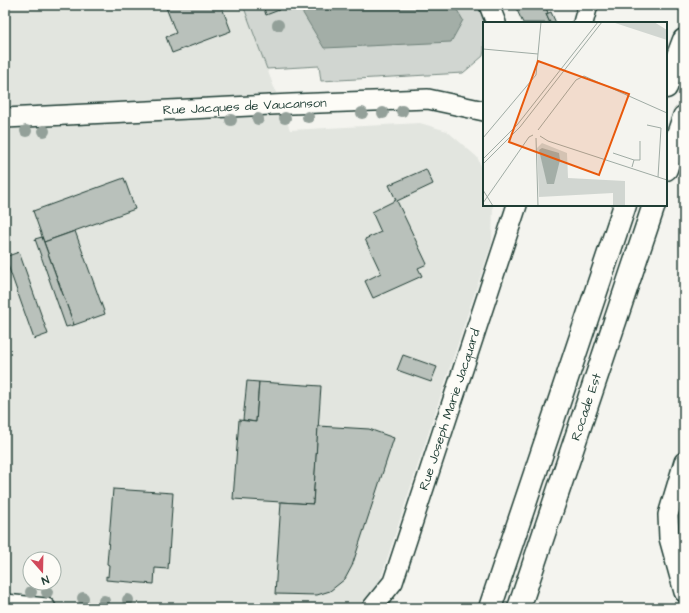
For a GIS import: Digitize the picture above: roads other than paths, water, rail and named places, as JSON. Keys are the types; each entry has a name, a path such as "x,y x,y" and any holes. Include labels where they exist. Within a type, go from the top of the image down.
{"highway":[{"path":"667,84 684,40"},
{"path":"667,166 684,117"},
{"name":"Rocade Est","path":"490,608 625,206"},
{"name":"Rocade Est","path":"519,608 654,206"}],"street":[{"path":"489,5 496,22"},
{"path":"583,22 588,5"},
{"name":"Rue Jacques de Vaucanson","path":"5,118 428,99 483,111"},
{"name":"Rue Joseph Marie Jacquard","path":"372,608 393,582 517,206"},
{"path":"684,462 668,514 669,538 684,592"},
{"path":"5,604 46,608"}]}
